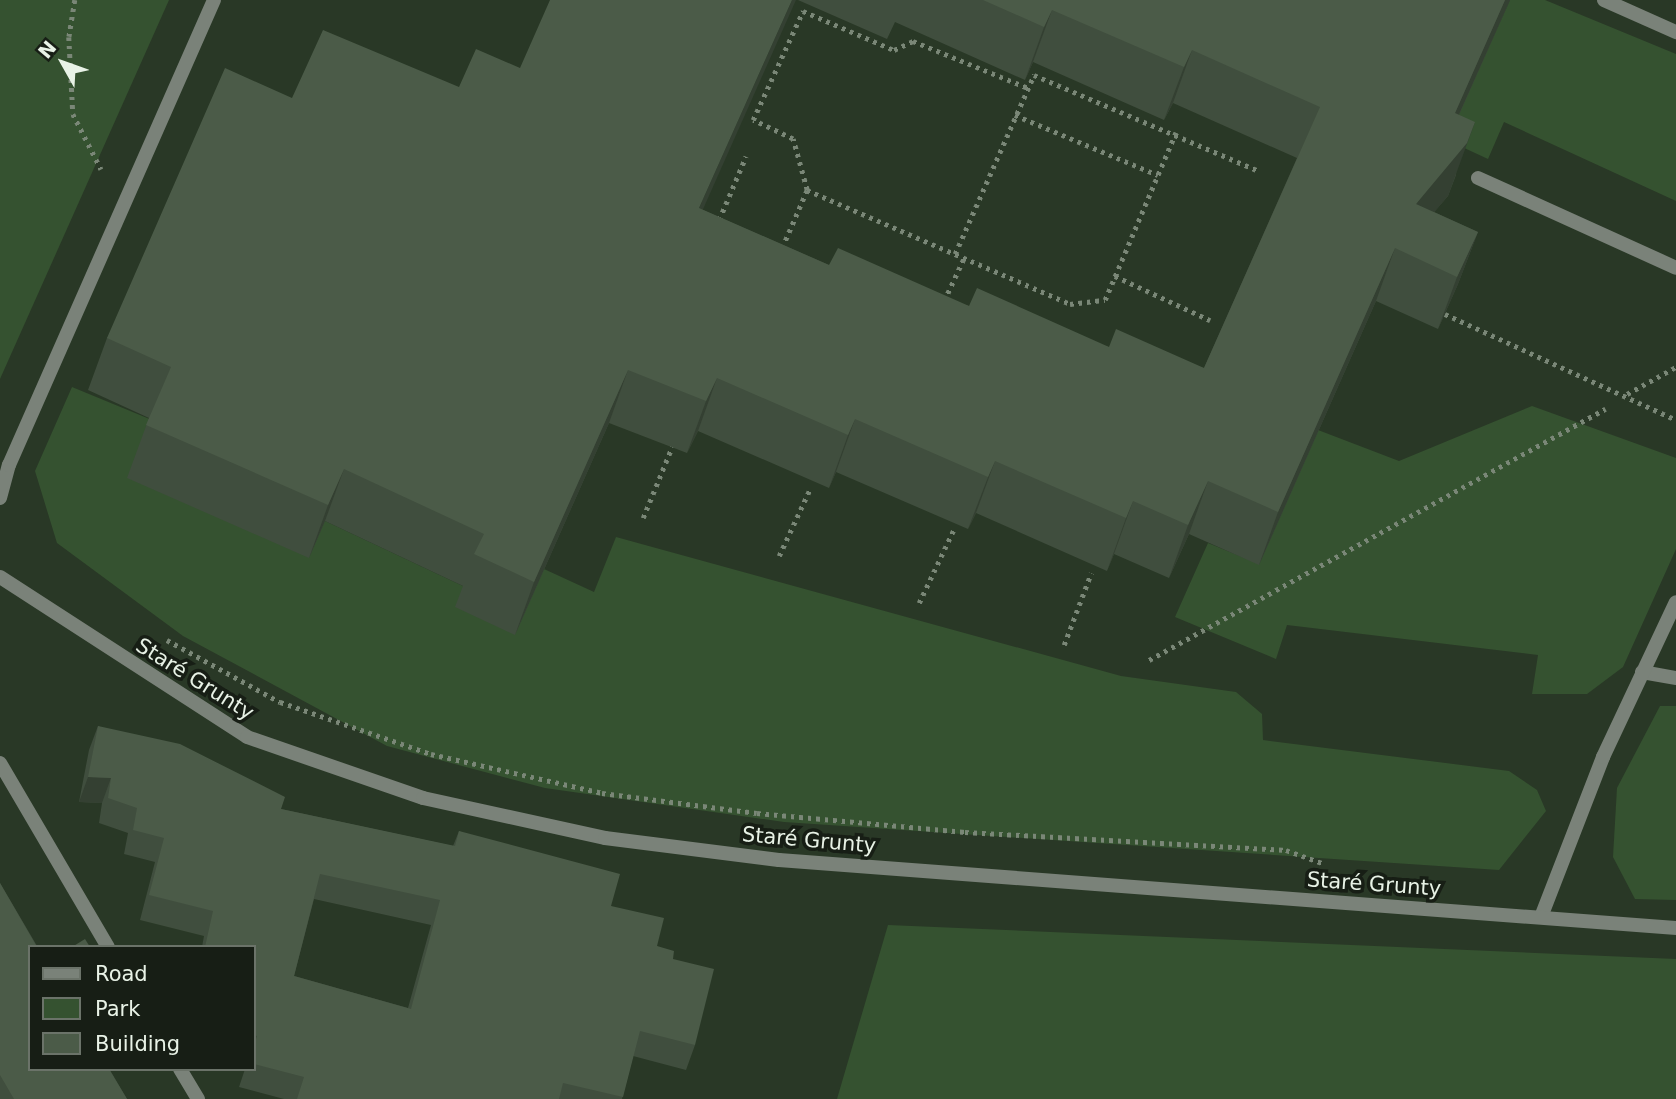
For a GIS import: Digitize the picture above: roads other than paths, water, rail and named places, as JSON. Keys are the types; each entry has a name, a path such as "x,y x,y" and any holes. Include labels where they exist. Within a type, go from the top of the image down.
{"street":[{"path":"0,498 9,465 214,0"},
{"path":"1604,0 1676,32"},
{"path":"1478,178 1676,268"},
{"name":"Staré Grunty","path":"0,577 247,737 423,798 592,835 779,860 1676,928"},
{"path":"1541,917 1603,757 1676,601"},
{"path":"1642,672 1676,678"},
{"path":"0,763 107,945"},
{"path":"181,1071 198,1099"}]}
